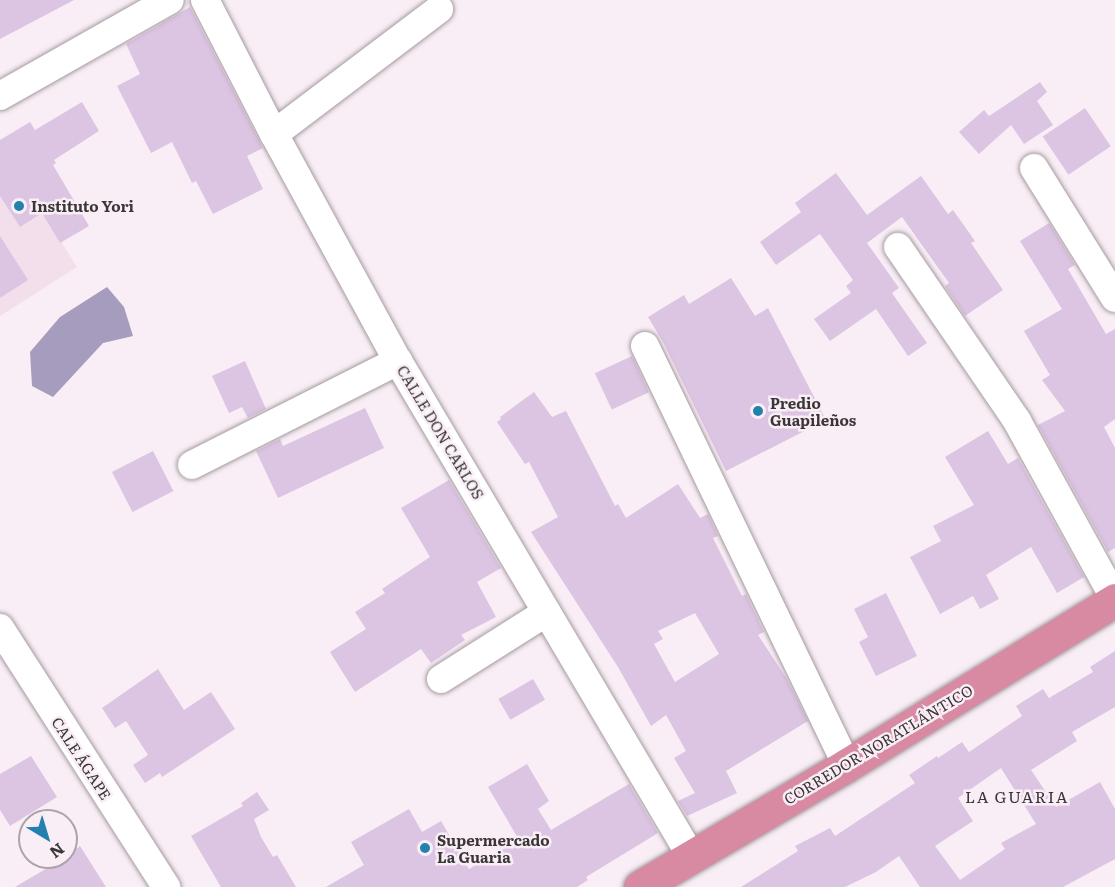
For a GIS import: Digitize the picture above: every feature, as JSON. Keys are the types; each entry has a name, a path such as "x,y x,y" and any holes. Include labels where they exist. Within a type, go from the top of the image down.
{"highway":[{"name":"CORREDOR NORATLÁNTICO","path":"669,875 1115,599"}],"street":[{"path":"0,96 170,0"},
{"name":"CALLE DON CARLOS","path":"205,0 274,134 398,361 547,612 669,875"},
{"path":"274,134 439,9"},
{"path":"1034,168 1115,298"},
{"path":"898,247 1017,421 1115,599"},
{"path":"645,346 847,765"},
{"path":"192,465 398,361"},
{"path":"441,679 547,612"},
{"name":"CALE ÁGAPE","path":"0,628 166,887"}],"shaded area":[{"name":"Instituto Yori","path":"0,144 77,267 0,316"},
{"path":"107,287 124,307 133,336 103,343 53,397 32,386 30,352 60,317"}],"building":[{"path":"0,0 74,0 0,39"},
{"path":"190,7 263,148 247,156 263,189 213,214 196,181 192,183 172,142 151,153 117,86 140,74 126,44"},
{"path":"1040,82 1047,92 1037,101 1053,125 1024,144 1011,125 979,154 959,132 984,110 989,116"},
{"path":"82,102 99,131 54,160 56,163 53,165 89,226 60,243 42,213 20,227 0,196 0,140 30,122 35,130"},
{"path":"1085,108 1111,146 1068,175 1043,137"},
{"path":"836,173 867,215 921,176 948,214 953,210 975,241 971,243 1003,290 965,316 945,286 949,283 902,217 867,243 899,288 892,293 927,343 908,356 876,309 830,341 814,319 851,293 846,286 853,280 820,234 776,265 760,242 801,212 795,203"},
{"path":"1049,223 1075,265 1068,269 1106,334 1115,329 1115,419 1104,427 1115,448 1115,548 1108,552 1038,425 1065,411 1042,380 1050,375 1024,331 1062,309 1020,241"},
{"path":"0,236 28,280 0,298"},
{"path":"731,278 755,316 768,308 826,420 726,471 663,342 648,317 684,295 689,304"},
{"path":"632,356 649,392 612,410 595,373"},
{"path":"245,361 266,409 248,418 242,407 229,413 212,376"},
{"path":"534,392 552,417 566,411 615,506 618,504 626,518 678,484 700,518 708,514 718,536 713,538 742,596 746,594 764,632 758,635 787,679 808,721 726,771 737,793 687,816 678,801 695,793 674,758 686,751 666,715 651,726 618,667 531,532 558,517 529,462 525,464 497,422 501,419 500,417","holes":["695,613 719,654 675,682 654,644 663,639 658,631"]},
{"path":"365,408 384,448 278,498 256,451 280,439 283,446"},
{"path":"988,431 1008,464 1018,458 1084,577 1057,593 1031,547 986,575 999,599 980,609 973,596 940,614 910,557 941,541 933,526 974,505 945,457"},
{"path":"153,451 173,491 132,512 112,472"},
{"path":"449,480 501,568 477,582 496,617 461,635 465,640 431,663 421,649 355,692 330,652 366,629 355,612 385,593 382,589 430,557 401,508"},
{"path":"886,593 917,656 876,676 859,642 868,637 854,609"},
{"path":"1115,651 1115,707 1072,732 1077,741 1031,770 1056,807 1100,782 1115,809 1115,859 1063,887 920,887 899,856 876,872 845,887 741,887 798,851 795,846 830,828 835,836 915,783 909,775 937,756 938,758 962,742 969,752 1022,716 1016,706 1043,689 1049,698 1093,672 1090,667","holes":["1001,768 1036,824 1001,843 1005,849 960,880 935,846 973,821 958,798"]},
{"path":"158,669 184,710 211,692 235,729 162,777 160,773 145,783 133,765 148,755 126,721 115,728 102,708"},
{"path":"533,679 545,700 510,720 498,699"},
{"path":"31,756 57,797 38,809 18,809 18,821 10,826 0,810 0,774"},
{"path":"527,764 549,801 538,809 551,830 629,784 658,833 586,877 588,880 577,887 326,887 364,865 351,842 409,809 422,832 441,821 469,869 519,840 488,787"},
{"path":"257,792 269,810 254,819 261,837 273,857 277,855 296,887 221,887 191,836 243,806 241,803"},
{"path":"80,846 106,887 15,887 46,869 78,869 78,848"}],"place":[{"name":"Instituto Yori","path":"19,206"},
{"name":"Predio Guapileños","path":"758,411"},
{"name":"Supermercado La Guaria","path":"425,848"}],"district":[{"name":"LA GUARIA","path":"1017,796"}]}
